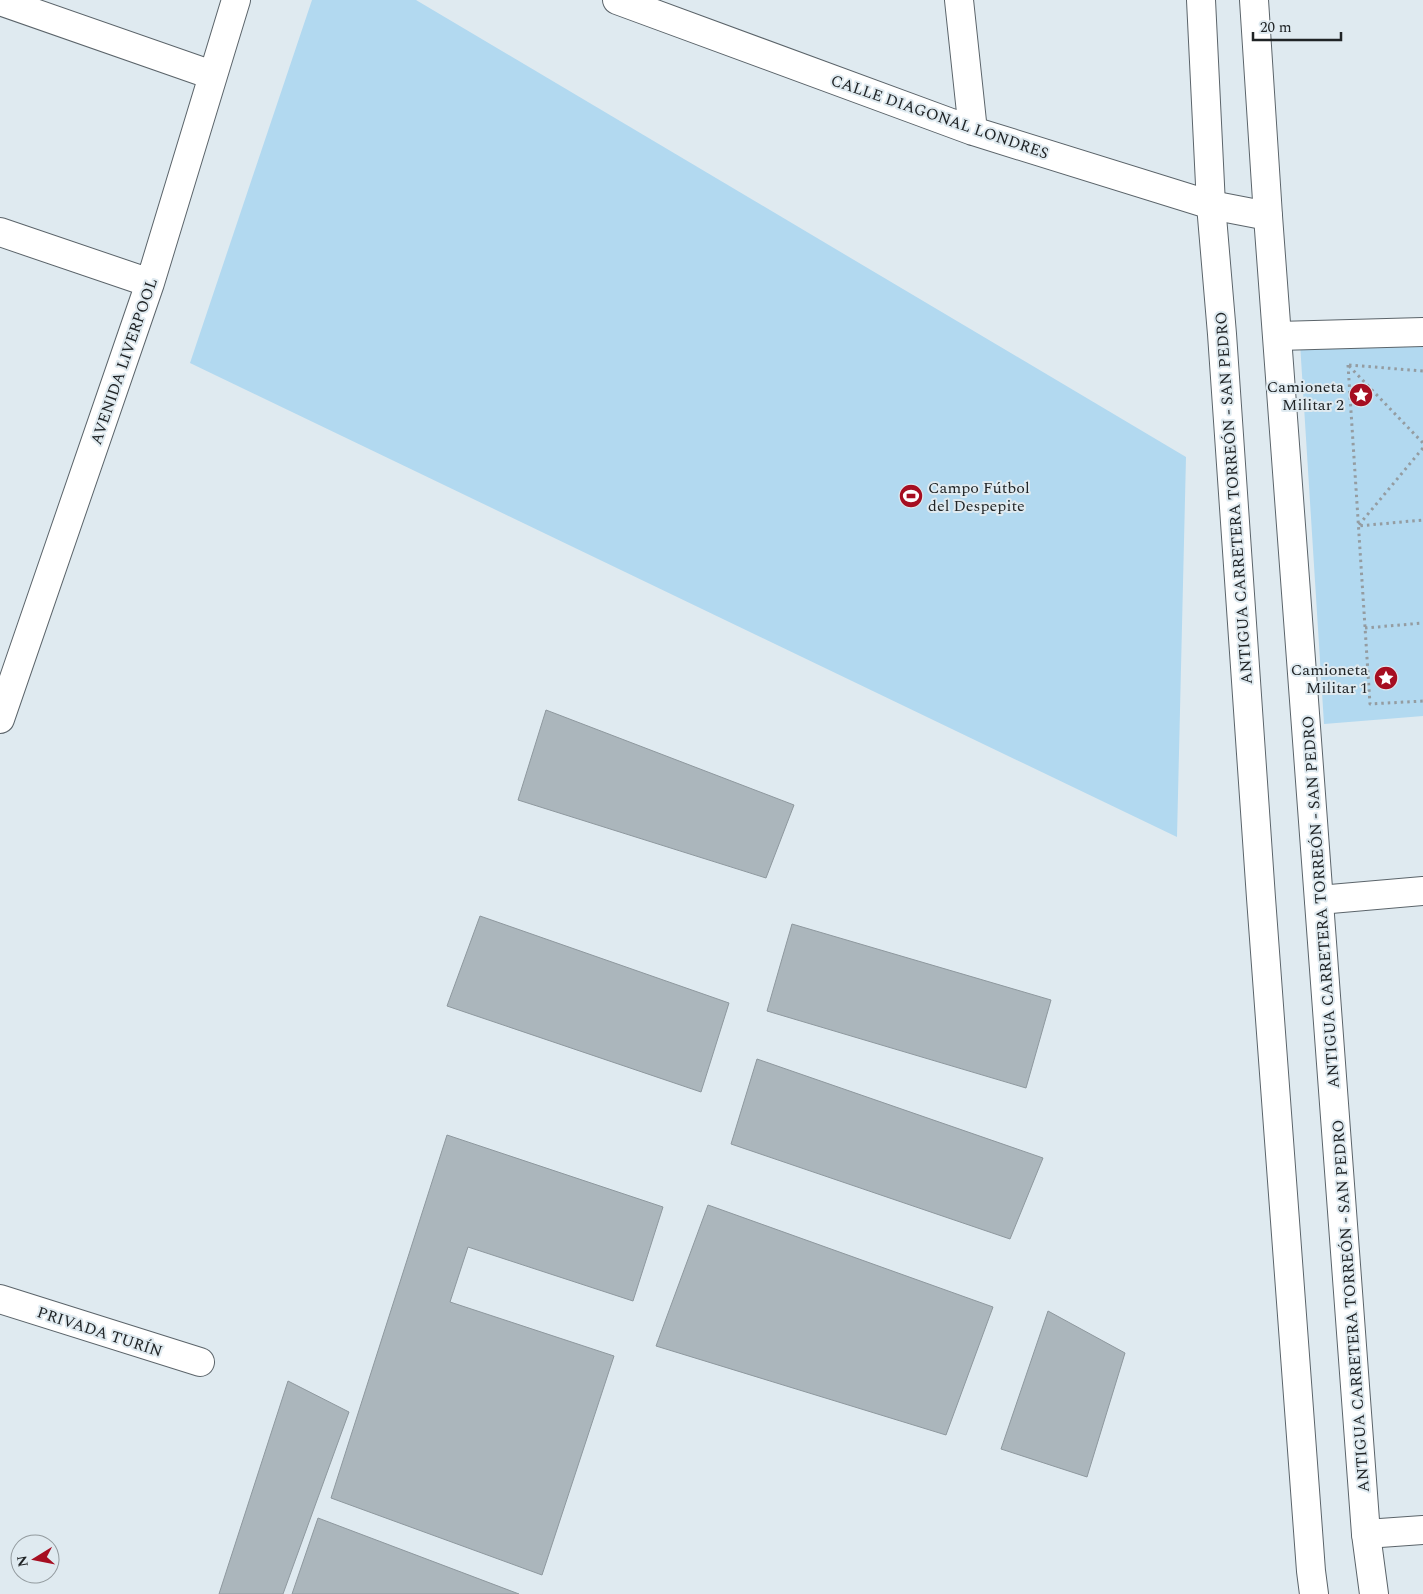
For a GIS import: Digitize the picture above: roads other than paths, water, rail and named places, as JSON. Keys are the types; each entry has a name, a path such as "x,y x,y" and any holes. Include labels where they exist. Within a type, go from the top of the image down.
{"main road":[{"name":"AVENIDA LIVERPOOL","path":"0,719 7,679 150,283 236,0"},
{"name":"CALLE DIAGONAL LONDRES","path":"617,0 973,131 1211,205 1268,216"},
{"path":"959,0 973,131"},
{"name":"ANTIGUA CARRETERA TORREÓN - SAN PEDRO","path":"1201,0 1211,205 1314,1594"},
{"name":"ANTIGUA CARRETERA TORREÓN - SAN PEDRO","path":"1254,0 1268,216 1366,1534 1374,1594"},
{"path":"0,1 212,75"},
{"path":"0,232 150,283"},
{"path":"1278,336 1423,332"},
{"path":"1320,900 1423,892"},
{"name":"PRIVADA TURÍN","path":"0,1299 200,1362"},
{"path":"1366,1534 1423,1530"}],"place":[{"name":"Camioneta Militar 2","path":"1361,395"},
{"name":"Campo Fútbol del Despepite","path":"911,496"},
{"name":"Camioneta Militar 1","path":"1386,678"}]}
